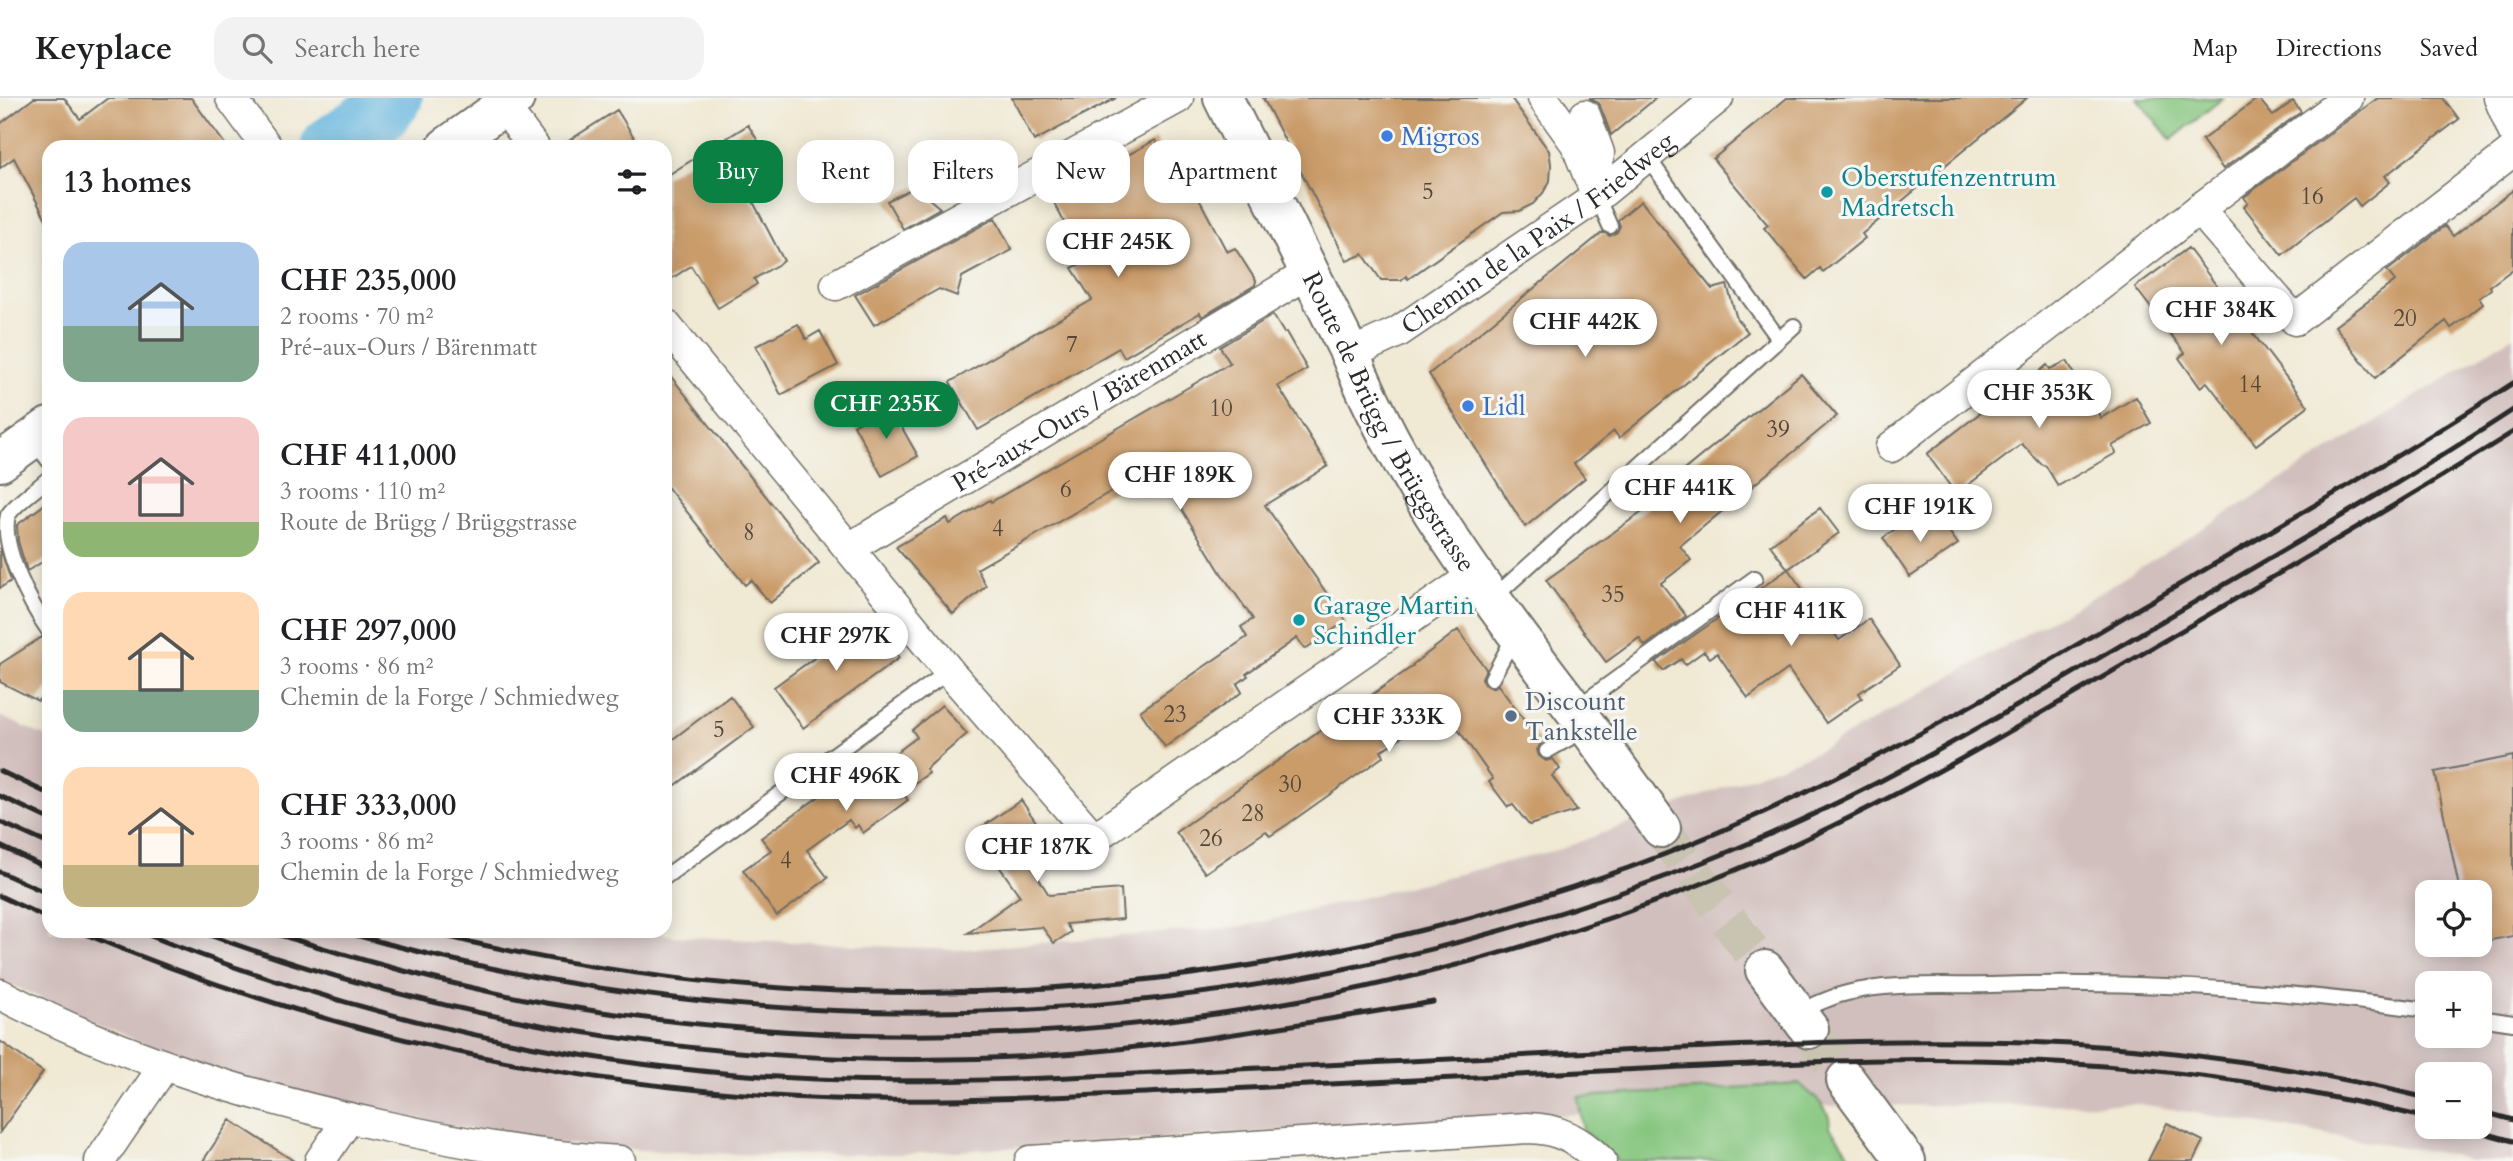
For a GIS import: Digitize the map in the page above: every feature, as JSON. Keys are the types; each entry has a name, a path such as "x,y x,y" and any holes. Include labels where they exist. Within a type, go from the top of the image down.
{"main road":[{"name":"Route de Brügg / Brüggstrasse","path":"1223,98 1399,458 1482,588 1661,828"},
{"path":"456,140 509,102"},
{"path":"0,462 42,443"},
{"path":"1765,970 1802,1021"},
{"path":"1846,1080 1906,1161"}],"street":[{"path":"231,98 262,140"},
{"path":"836,285 1178,98"},
{"path":"1544,98 1576,144 1597,197"},
{"name":"Chemin de la Paix / Friedweg","path":"1350,354 1398,332 1597,197 1718,98"},
{"path":"1891,447 2199,209 2348,98"},
{"path":"2499,98 2513,131"},
{"path":"509,102 530,140"},
{"path":"1586,115 1599,153 1597,197"},
{"path":"2199,209 2295,320 2513,151"},
{"name":"Pré-aux-Ours / Bärenmatt","path":"849,548 1309,273"},
{"path":"672,333 949,671 1094,838 1482,588"},
{"path":"0,994 101,1041 242,1092 497,1149 620,1161"},
{"path":"100,1161 164,1066"},
{"path":"320,1161 349,1118"},
{"path":"1030,1161 1433,1148 1539,1128 1574,1139 1601,1161"}],"lane":[{"path":"1648,154 1656,169 1779,339"},
{"path":"1597,197 1611,226"},
{"path":"1482,588 1794,326"},
{"path":"42,484 7,516 0,536 5,560 42,621"},
{"path":"1547,751 1581,719 1755,578"},
{"path":"1492,678 1516,634"},
{"path":"672,872 949,671"},
{"path":"1802,1021 1839,995 1875,988 2025,984 2162,986 2283,993 2415,1009"},
{"path":"2492,1020 2513,1023"}],"shaded area":[{"path":"2513,336 2513,1161 2470,1161 2453,1155 2140,1104 1813,1106 1552,1115 906,1154 765,1155 655,1151 555,1143 494,1134 329,1101 168,1055 0,980 0,716 42,735 42,938 672,936 955,950 1246,926 1561,849 1817,752 2104,590"}],"green space":[{"path":"2137,98 2223,98 2171,140"},
{"path":"1800,1084 1824,1108 1830,1120 1830,1127 1854,1161 1618,1161 1583,1130 1578,1097"}],"building":[{"path":"34,98 64,98 80,119 108,98 191,98 222,140 42,140 42,212 14,158 0,168 0,124"},
{"path":"1012,98 1116,98 1036,140 1033,140"},
{"path":"1263,98 1511,98 1549,151 1550,181 1533,204 1519,211 1503,212 1408,279 1406,276 1401,280 1381,280 1363,254 1347,261 1301,172 1301,140 1285,140"},
{"path":"1589,98 1656,98 1611,135 1601,108"},
{"name":"Oberstufenzentrum Madretsch","path":"1787,98 2027,98 1862,234 1865,238 1823,272 1820,268 1807,279 1764,228 1768,225 1713,159"},
{"path":"2258,98 2273,116 2293,101 2301,112 2223,169 2202,140"},
{"path":"2378,98 2443,98 2459,119 2385,176 2390,182 2360,206 2354,198 2282,255 2244,207 2248,203 2244,197"},
{"path":"617,110 636,140 570,140"},
{"path":"748,125 757,140 724,140"},
{"path":"1144,146 1144,203 1201,203 1227,252 1235,248 1256,281 1255,285 1202,317 1200,313 1124,357 1119,348 978,430 950,382 1092,300 1072,268 1085,262 1054,203 1130,203 1130,154"},
{"path":"693,159 693,203 754,203 784,261 754,279 757,284 718,308 691,266 672,278 672,173"},
{"path":"908,190 908,203 934,203 940,208 903,229 888,203 894,203 894,198"},
{"path":"2513,190 2513,269 2490,286 2491,289 2479,298 2483,304 2468,316 2451,328 2446,321 2375,378 2335,326 2395,281 2387,271 2445,226 2453,236"},
{"path":"1641,201 1712,289 1727,285 1737,319 1748,332 1619,438 1614,431 1574,464 1585,478 1525,527 1429,374 1603,232 1610,236 1617,232 1620,226 1618,220"},
{"path":"995,218 1012,250 962,277 957,296 939,289 874,325 855,295"},
{"path":"2188,248 2308,406 2256,445 2207,382 2200,387 2179,358 2185,353 2135,287"},
{"path":"1273,315 1307,369 1278,386 1328,466 1265,505 1346,621 1305,649 1297,638 1246,674 1248,676 1237,684 1242,692 1165,747 1140,711 1247,637 1241,627 1253,619 1221,573 1155,466 977,569 986,586 953,614 896,547 947,518 950,524 990,500 991,502 1230,363 1220,347"},
{"path":"798,324 806,339 820,331 838,365 781,395 756,346"},
{"path":"2067,361 2101,418 2136,397 2151,423 2112,446 2116,453 2058,486 2046,466 2022,444 1956,494 1927,454 2023,380 2025,384 2047,365 2050,369"},
{"path":"1801,374 1837,416 1680,546 1691,560 1661,583 1686,616 1645,646 1639,638 1606,662 1546,580 1649,507 1645,502"},
{"path":"672,378 819,563 770,603 751,580 745,585 672,493"},
{"path":"889,405 918,456 882,476 854,425"},
{"path":"42,506 42,562 27,571 18,541 17,525"},
{"path":"1820,508 1839,533 1788,569 1770,545"},
{"path":"1935,512 1958,544 1910,577 1883,538 1905,522 1910,530"},
{"path":"0,548 11,581 0,588"},
{"path":"1788,569 1839,640 1869,619 1900,665 1859,693 1862,698 1826,723 1788,669 1748,698 1717,653 1710,658 1704,651 1685,665 1681,659 1663,671 1656,662"},
{"path":"870,618 899,658 803,728 774,687"},
{"path":"1458,630 1486,669 1482,678 1484,684 1492,688 1498,685 1541,743 1537,750 1539,756 1546,761 1553,759 1560,769 1552,776 1577,811 1529,825 1513,805 1508,807 1489,782 1493,779 1443,708 1381,751 1384,756 1288,824 1270,836 1266,831 1205,873 1176,832 1413,666"},
{"path":"42,637 42,696 38,701 0,682 0,664"},
{"path":"730,696 754,727 672,788 672,740"},
{"path":"942,705 967,734 926,769 929,773 902,792 908,800 863,833 858,825 855,828 849,820 807,850 828,878 777,916 743,870 771,850 761,838 865,764 871,772 917,737 912,730"},
{"path":"2513,756 2513,936 2492,940 2492,880 2458,880 2435,772"},
{"path":"1021,800 1043,832 1020,848 1049,895 1121,889 1123,919 1066,924 1071,932 1054,943 1042,927 968,933 1020,896 975,832"},
{"path":"0,1041 43,1072 0,1132"},
{"path":"230,1120 294,1161 203,1161"},
{"path":"2167,1123 2203,1141 2193,1161 2148,1161"}],"waterway":[{"path":"341,140 379,114 392,98"}],"tunnel":[{"path":"1661,828 1765,970"},
{"path":"1809,1029 1846,1080"}],"railway":[{"path":"458,938 574,963 726,983 878,992 1031,989 1183,975 1334,950 1483,914 1628,868 1696,842 1763,813 1894,748 2286,522 2513,383"},
{"path":"370,938 512,972 685,999 858,1011 1032,1009 1204,993 1376,962 1545,917 1711,859 1828,807 1942,748 2054,685 2383,491 2513,410"},
{"path":"290,938 405,972 546,1003 697,1024 847,1034 997,1034 1145,1023 1293,1001 1439,969 1584,927 1726,874 1839,823 1948,766 2055,705 2513,432"},
{"path":"0,771 42,791"},
{"path":"0,796 42,816"},
{"path":"0,822 42,841"},
{"path":"0,846 42,866"},
{"path":"0,872 42,891"},
{"path":"0,896 42,916"},
{"path":"96,938 260,999 353,1026 543,1069 735,1093 874,1100 999,1099 1790,1062 1960,1060 2074,1064 2163,1071 2296,1090 2415,1115"},
{"path":"156,938 302,989 471,1034 556,1051 729,1074 816,1079 996,1080 1731,1046 1958,1041 2071,1044 2161,1051 2295,1070 2415,1095"},
{"path":"219,938 299,965 401,994 505,1018 609,1037 714,1050 820,1057 927,1060 1083,1052 1233,1034 1433,1002"},
{"path":"2492,1114 2513,1120"},
{"path":"2492,1135 2513,1141"}],"place":[{"name":"Migros","path":"1387,136"},
{"name":"Oberstufenzentrum Madretsch","path":"1827,192"},
{"name":"Lidl","path":"1468,406"},
{"name":"Garage Martin Schindler","path":"1299,620"},
{"name":"Discount Tankstelle","path":"1511,716"}]}
